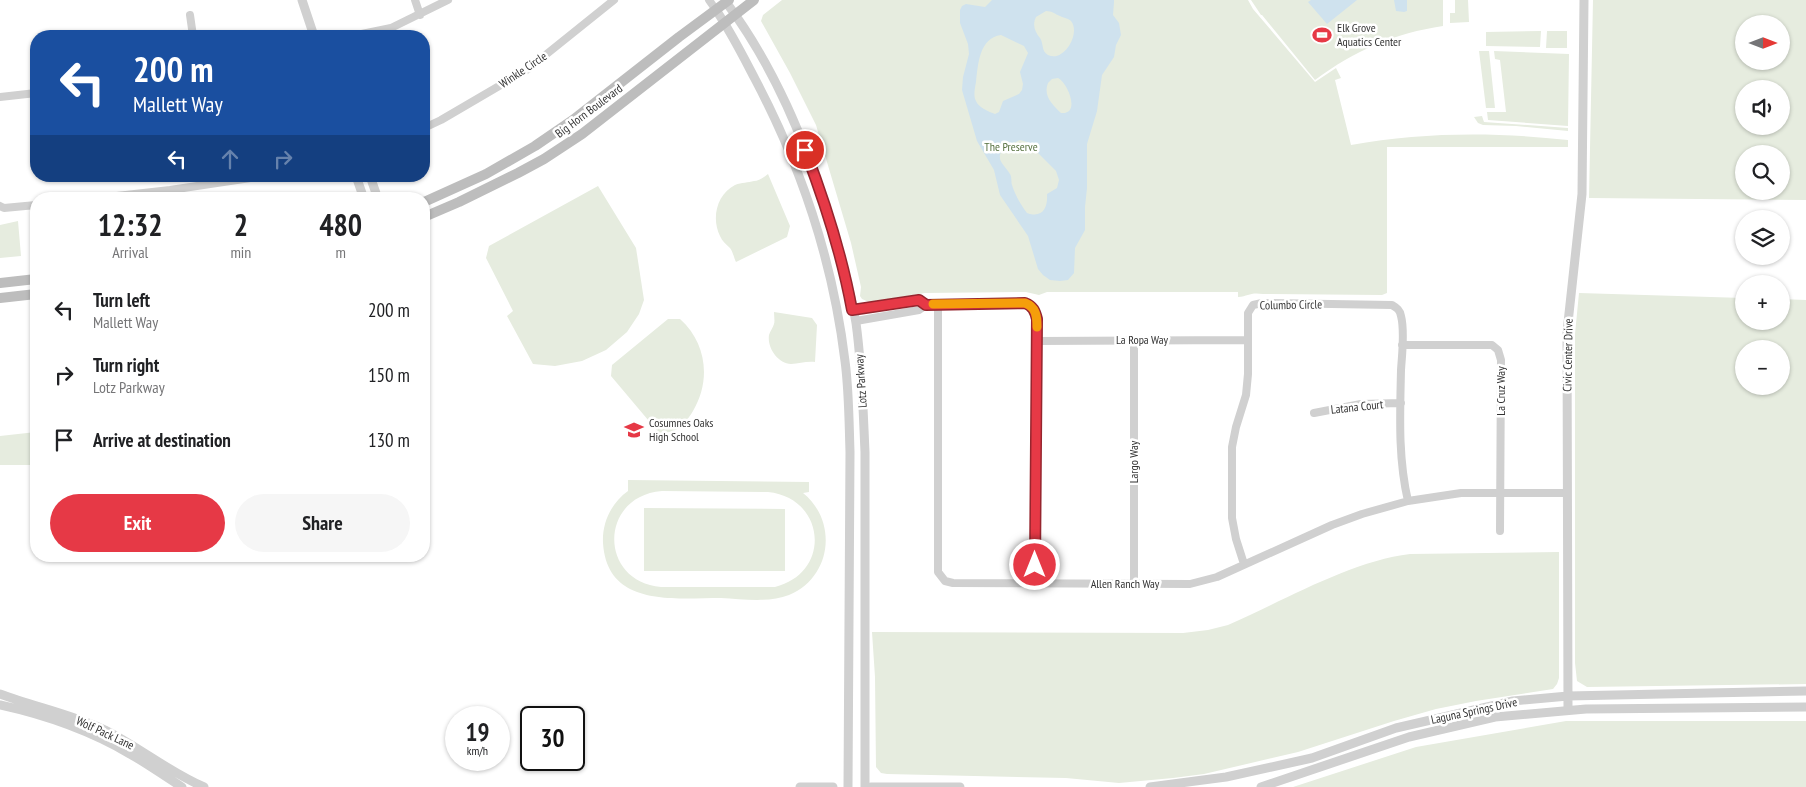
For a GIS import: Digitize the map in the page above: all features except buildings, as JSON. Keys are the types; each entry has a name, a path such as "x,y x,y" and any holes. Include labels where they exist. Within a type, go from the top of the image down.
{"main road":[{"name":"Big Horn Boulevard","path":"430,214 468,198 544,159 582,134 754,0"},
{"name":"Big Horn Boulevard","path":"430,199 486,174 535,146 573,120 726,1"},
{"path":"0,283 30,280"},
{"path":"0,298 30,295"}],"street":[{"path":"302,0 312,30"},
{"path":"415,0 420,15"},
{"path":"381,30 391,28 420,15 448,0"},
{"name":"Winkle Circle","path":"430,125 528,69 614,0"},
{"path":"709,0 716,10"},
{"name":"Civic Center Drive","path":"1568,710 1567,332 1582,194 1584,0"},
{"name":"Lotz Parkway","path":"726,1 782,95 799,134 818,184 838,246 856,321 863,396 865,452 865,787"},
{"name":"Lotz Parkway","path":"716,10 768,103 806,189 824,250 839,315 849,397 848,787"},
{"path":"190,14 192,30"},
{"path":"0,97 30,94"},
{"path":"148,192 225,182"},
{"path":"0,206 4,208 30,206"},
{"path":"852,310 919,300 926,305"},
{"path":"856,321 919,310 926,305 938,304 1014,303 1030,305 1035,310 1037,319 1035,583"},
{"name":"Columbo Circle","path":"1244,564 1232,518 1232,447 1246,396 1248,313 1253,305 1262,303 1392,305 1398,308 1401,317 1402,345 1400,451 1402,475 1408,501"},
{"name":"Allen Ranch Way","path":"938,304 938,572 945,581 953,583 1190,584 1217,577 1332,525 1408,501 1462,494 1500,492 1567,493"},
{"name":"Largo Way","path":"1134,340 1134,584"},
{"name":"La Ropa Way","path":"1037,341 1248,340"},
{"name":"La Cruz Way","path":"1402,345 1492,345 1498,350 1501,360 1500,531"},
{"name":"Latana Court","path":"1314,413 1361,404 1401,403"},
{"name":"Laguna Springs Drive","path":"1150,787 1202,784 1312,758 1396,728 1513,701 1568,696 1806,691"},
{"name":"Wolf Pack Lane","path":"0,694 66,715 104,730 140,749 180,776 204,787"},
{"name":"Wolf Pack Lane","path":"0,705 47,716 80,729 129,753 182,787"},
{"name":"Laguna Springs Drive","path":"1261,787 1409,737 1495,717 1568,710 1806,708"},
{"path":"800,787 833,787"},
{"path":"871,787 960,787"}],"green space":[{"name":"The Preserve","path":"782,0 1248,0 1253,9 1315,82 1336,68 1341,78 1335,80 1351,145 1432,136 1486,135 1568,140 1568,147 1387,147 1387,293 1382,295 1255,293 1238,297 1238,292 1047,292 1039,295 1026,292 925,293 869,302 860,296 861,287 851,243 816,125 761,21 763,15"},
{"name":"Elk Grove Aquatics Center","path":"1251,0 1443,0 1443,26 1408,33 1376,45 1345,60 1315,80 1261,15"},
{"path":"1455,0 1468,0 1469,22 1450,23 1450,13 1455,13"},
{"path":"1593,0 1806,0 1806,200 1790,200 1790,145 1735,145 1735,199 1589,198"},
{"path":"1541,31 1540,47 1486,46 1486,32"},
{"path":"1547,31 1567,31 1567,48 1546,48"},
{"path":"1479,51 1489,51 1495,108 1486,108"},
{"path":"1494,51 1569,54 1568,126 1488,120 1487,112 1506,112 1500,60 1495,59"},
{"path":"1482,116 1484,122 1568,128 1568,131 1483,125 1478,123 1474,117"},
{"path":"768,174 790,226 787,237 736,262 731,250 717,229 717,207 724,194 735,185 761,179"},
{"path":"598,186 636,248 644,300 639,314 627,332 606,350 582,361 555,366 533,364 507,316 513,311 486,258 489,246"},
{"path":"18,221 21,256 0,258 0,225"},
{"path":"1579,293 1735,298 1735,330 1790,330 1790,299 1806,300 1806,684 1587,687 1577,681 1575,663 1575,334"},
{"path":"774,312 812,318 817,325 815,362 791,364 782,361 774,354 770,345 769,334 774,323"},
{"path":"668,319 680,319 696,339 701,351 704,375 699,399 686,421 679,428 671,432 659,433 611,376 612,365"},
{"path":"30,433 30,465 0,465 0,436"},
{"path":"628,480 809,482 809,492 803,493 822,518 825,548 822,562 803,587 789,595 773,599 665,598 647,595 630,589 617,579 607,564 603,543 604,528 612,507 628,491","holes":["662,491 768,492 787,497 802,507 811,521 815,536 813,552 806,567 793,579 775,587 661,587 640,581 626,570 617,555 614,539 617,522 626,507 641,496"]},
{"path":"644,508 785,509 785,571 644,571"},
{"path":"1559,552 1559,678 1553,689 1436,709 1298,752 1204,774 1173,778 1119,783 1066,778 887,774 881,773 876,767 875,677 872,632 1183,633 1228,625 1341,573 1387,558 1410,554"},
{"path":"1566,721 1806,721 1806,787 1293,787 1416,747"}],"water":[{"path":"992,0 1114,0 1113,15 1119,23 1121,35 1116,45 1114,57 1102,75 1097,111 1087,144 1085,230 1075,248 1074,273 1068,280 1050,280 1038,269 1028,236 1000,195 994,170 977,141 962,90 969,54 968,44 960,23 960,10 966,4 985,7","holes":["1048,11 1071,21 1074,26 1072,39 1069,46 1060,55 1048,55 1044,52 1035,28 1036,17","1001,35 1024,46 1028,53 1020,72 1023,84 1022,90 1019,94 1003,101 999,112 995,114 979,105 974,94 981,53 988,41","1058,78 1062,81 1069,92 1071,104 1067,112 1061,113 1048,96 1048,83 1052,79","1020,140 1027,142 1056,171 1059,180 1057,188 1047,194 1047,203 1041,213 1027,213 1018,200 1012,185 1011,175 1000,159 1001,151 1004,147"]},
{"path":"1311,0 1357,0 1327,24 1308,2"},
{"path":"1394,0 1407,0 1407,11 1396,11"}],"slow traffic":[{"path":"933,304 1025,303 1035,310 1037,327"}],"place":[{"name":"Elk Grove Aquatics Center","path":"1322,35"},
{"name":"Cosumnes Oaks High School","path":"634,430"}],"route":[{"path":"805,150 838,246 852,310 919,300 926,305 1025,303 1035,310 1037,319 1035,565"}]}
